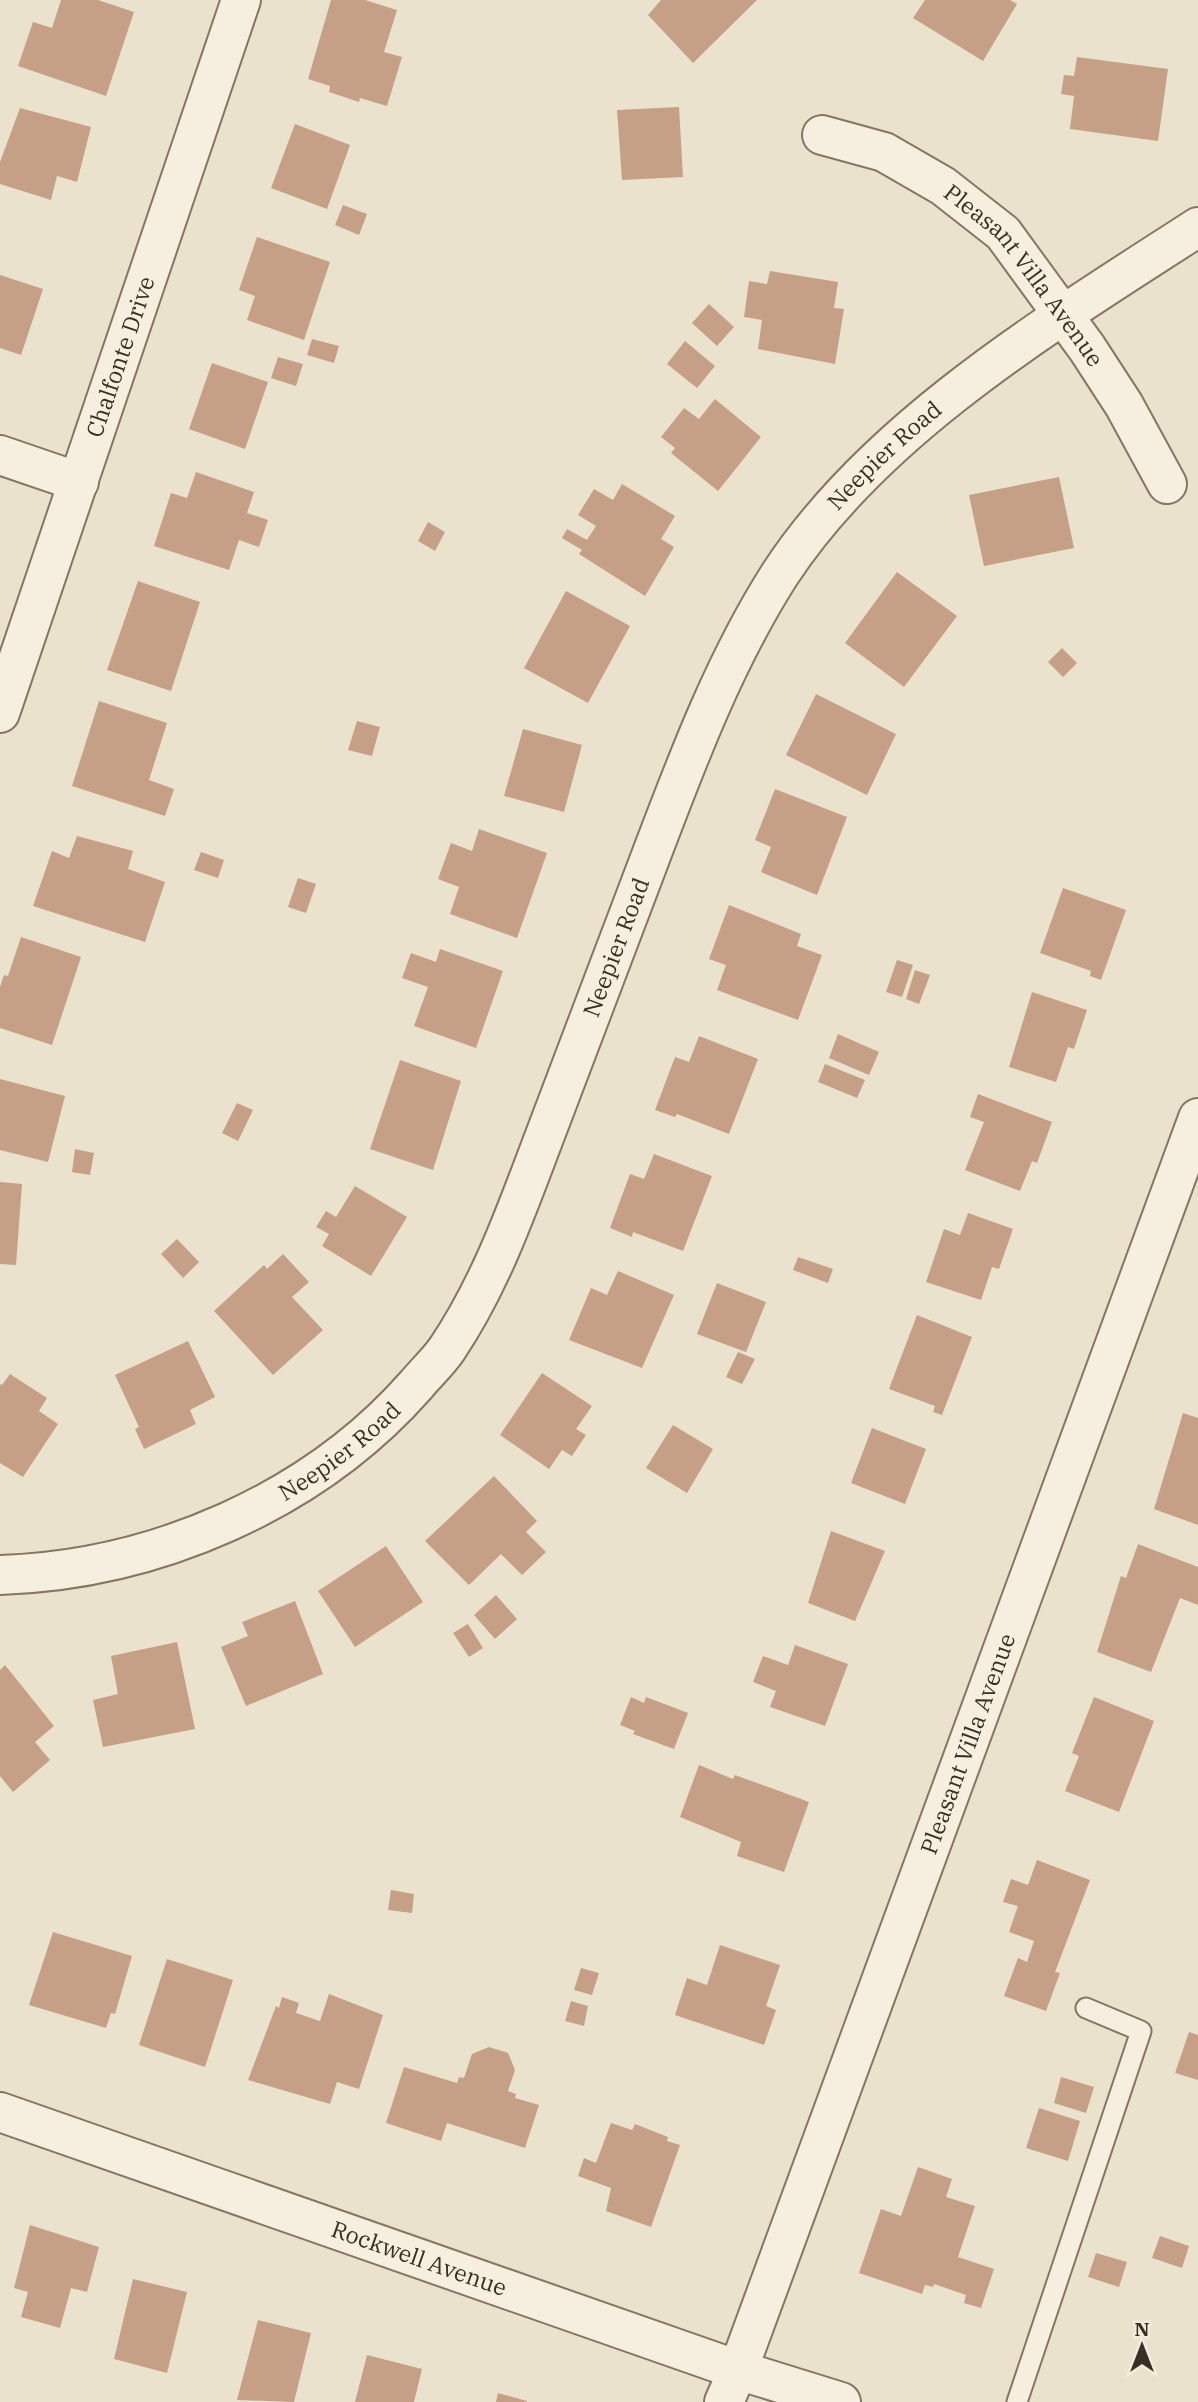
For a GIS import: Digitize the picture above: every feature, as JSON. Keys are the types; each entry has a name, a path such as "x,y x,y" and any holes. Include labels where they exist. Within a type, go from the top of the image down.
{"street":[{"name":"Chalfonte Drive","path":"0,713 241,0"},
{"name":"Pleasant Villa Avenue","path":"822,135 884,152 943,186 1003,233 1065,313 1124,405 1167,484"},
{"name":"Neepier Road","path":"0,1575 27,1574 127,1559 224,1524 307,1480 385,1421 446,1351 495,1265 681,778 732,661 782,572 852,484 996,362 1065,313 1198,227"},
{"path":"0,455 79,482"},
{"name":"Pleasant Villa Avenue","path":"731,2386 1198,1118"},
{"name":"Rockwell Avenue","path":"0,2112 731,2386 841,2402"}],"lane":[{"path":"1017,2402 1140,2031 1086,2008"}],"building":[{"path":"61,0 98,0 134,12 106,96 18,66 33,22 52,28"},
{"path":"331,0 365,0 397,10 384,52 402,57 387,106 360,98 359,102 329,92 330,86 308,79"},
{"path":"661,0 757,0 693,63 648,15"},
{"path":"925,0 1010,0 1017,4 983,61 913,18"},
{"path":"1077,57 1168,69 1158,141 1070,129 1074,96 1061,94 1064,75 1074,76"},
{"path":"679,107 683,177 622,180 617,110"},
{"path":"20,108 91,127 77,182 57,176 51,200 0,184 0,162"},
{"path":"295,124 350,145 327,209 271,188"},
{"path":"343,205 367,214 359,235 335,225"},
{"path":"257,237 330,262 304,340 247,320 255,296 239,290"},
{"path":"770,271 838,282 834,308 844,309 835,364 758,349 762,320 744,317 749,281 767,284"},
{"path":"0,275 43,289 21,355 0,348"},
{"path":"709,304 734,327 717,346 692,323"},
{"path":"312,339 339,346 334,363 307,355"},
{"path":"685,341 715,366 697,388 667,364"},
{"path":"278,357 303,364 296,386 271,378"},
{"path":"212,363 268,382 245,449 189,429"},
{"path":"715,399 761,437 718,491 671,453 675,448 661,437 684,408 699,419"},
{"path":"196,472 254,492 247,513 268,520 259,547 239,540 229,570 154,546 171,493 187,498"},
{"path":"1059,477 1074,548 984,566 969,495"},
{"path":"622,484 675,516 661,539 674,547 645,596 579,554 582,550 562,538 567,529 587,540 596,526 578,515 594,489 613,500"},
{"path":"428,522 445,532 435,551 418,541"},
{"path":"897,572 957,616 904,687 845,643"},
{"path":"138,581 200,602 171,691 107,670"},
{"path":"566,591 630,626 588,703 524,668"},
{"path":"1062,648 1077,663 1063,677 1048,662"},
{"path":"816,694 896,734 867,795 786,755"},
{"path":"99,701 167,723 149,780 174,789 165,816 72,786"},
{"path":"357,721 380,727 372,756 348,750"},
{"path":"523,729 582,745 564,812 504,796"},
{"path":"775,789 847,817 817,895 761,872 771,847 755,840"},
{"path":"479,829 547,853 517,938 450,914 459,887 438,879 451,843 472,851"},
{"path":"77,836 133,851 128,869 165,882 145,942 33,906 52,851 69,858"},
{"path":"201,852 224,860 218,878 194,870"},
{"path":"298,878 316,884 306,913 288,907"},
{"path":"1063,888 1126,910 1101,980 1090,976 1091,971 1040,953"},
{"path":"729,905 801,934 797,946 822,955 798,1020 717,990 726,965 709,959"},
{"path":"21,937 81,957 52,1045 0,1028 0,987 4,975 8,976"},
{"path":"440,949 503,971 476,1048 414,1026 428,987 402,978 411,953 436,962"},
{"path":"897,960 913,965 902,997 886,992"},
{"path":"915,970 930,975 919,1004 906,999"},
{"path":"1032,992 1087,1010 1074,1049 1068,1047 1056,1082 1009,1067"},
{"path":"838,1034 879,1052 869,1075 829,1058"},
{"path":"699,1036 758,1059 729,1134 677,1114 675,1117 655,1110 675,1057 689,1062"},
{"path":"400,1060 461,1081 433,1170 370,1149"},
{"path":"825,1064 865,1080 857,1098 818,1082"},
{"path":"0,1079 65,1096 48,1162 0,1150"},
{"path":"978,1094 1052,1122 1037,1163 1032,1161 1020,1191 965,1170 984,1122 970,1117"},
{"path":"237,1103 253,1110 238,1141 222,1133"},
{"path":"75,1149 94,1153 90,1175 72,1172"},
{"path":"654,1154 712,1176 683,1251 633,1232 632,1237 610,1228 630,1174 644,1179"},
{"path":"0,1182 22,1184 16,1265 0,1264"},
{"path":"355,1186 407,1217 371,1276 322,1246 329,1234 316,1227 326,1211 336,1217"},
{"path":"968,1213 1013,1229 999,1269 992,1267 981,1300 926,1282 944,1229 960,1235"},
{"path":"177,1239 199,1262 183,1278 161,1254"},
{"path":"283,1254 309,1282 292,1297 323,1330 273,1375 214,1311 264,1265 267,1269"},
{"path":"798,1257 833,1269 828,1283 793,1270"},
{"path":"618,1271 674,1295 642,1368 569,1340 591,1288 607,1295"},
{"path":"717,1283 766,1302 746,1352 697,1334"},
{"path":"917,1315 972,1337 942,1415 933,1412 935,1406 889,1389"},
{"path":"188,1341 215,1397 190,1410 196,1424 144,1449 135,1429 139,1427 115,1375"},
{"path":"738,1352 755,1359 742,1384 726,1377"},
{"path":"542,1373 592,1406 576,1429 586,1435 572,1456 562,1450 549,1469 500,1435"},
{"path":"10,1374 47,1398 39,1411 58,1424 23,1477 0,1463 0,1384 2,1385"},
{"path":"1183,1413 1198,1418 1198,1525 1154,1509"},
{"path":"673,1425 713,1449 687,1493 646,1468"},
{"path":"872,1428 926,1449 905,1504 851,1483"},
{"path":"494,1476 537,1521 526,1532 546,1552 522,1575 501,1554 469,1585 425,1541"},
{"path":"831,1531 885,1551 855,1621 808,1603"},
{"path":"1138,1544 1198,1567 1198,1605 1180,1598 1151,1672 1097,1652 1121,1576 1126,1578"},
{"path":"386,1546 423,1602 355,1647 318,1591"},
{"path":"496,1595 517,1619 495,1639 474,1615"},
{"path":"295,1601 323,1674 246,1706 221,1647 248,1636 242,1622"},
{"path":"468,1624 483,1648 469,1657 453,1633"},
{"path":"177,1642 195,1729 103,1747 93,1700 118,1694 111,1656"},
{"path":"795,1645 848,1664 825,1726 770,1707 776,1691 753,1682 763,1656 788,1665"},
{"path":"5,1665 54,1726 35,1742 50,1760 13,1792 0,1776 0,1670"},
{"path":"631,1697 644,1703 646,1697 688,1713 674,1749 633,1734 635,1731 620,1725"},
{"path":"1094,1697 1154,1721 1119,1812 1065,1791 1079,1756 1072,1753"},
{"path":"699,1765 733,1779 735,1775 809,1802 784,1872 737,1856 741,1842 680,1817"},
{"path":"1037,1860 1090,1880 1055,1972 1060,1973 1046,2011 1004,1996 1018,1958 1027,1962 1034,1941 1009,1932 1018,1906 1003,1902 1011,1879 1028,1885"},
{"path":"391,1890 414,1894 412,1913 388,1910"},
{"path":"53,1932 132,1956 115,2014 111,2013 106,2028 29,2005"},
{"path":"720,1945 780,1965 766,2006 776,2010 764,2045 675,2015 687,1978 707,1985"},
{"path":"167,1959 233,1980 205,2067 139,2045"},
{"path":"581,1968 599,1973 592,1995 574,1990"},
{"path":"329,1994 383,2015 359,2089 337,2082 330,2104 248,2080 276,2006 279,2008 282,1997 299,2003 296,2013 320,2021"},
{"path":"571,2001 588,2006 584,2026 565,2021"},
{"path":"1189,2032 1198,2035 1198,2080 1175,2073"},
{"path":"489,2047 508,2053 515,2070 508,2091 516,2094 515,2098 539,2105 525,2148 447,2123 441,2141 386,2123 404,2067 457,2083 459,2077 464,2078 472,2054"},
{"path":"1061,2077 1094,2087 1086,2113 1054,2103"},
{"path":"1039,2108 1080,2121 1068,2161 1026,2148"},
{"path":"611,2123 632,2130 635,2124 668,2137 667,2141 680,2145 651,2227 606,2211 611,2188 578,2176 584,2158 596,2163"},
{"path":"918,2167 952,2179 946,2197 975,2206 958,2257 994,2269 981,2308 964,2303 966,2295 934,2284 933,2287 925,2285 922,2294 859,2273 881,2209 901,2216"},
{"path":"30,2225 99,2247 87,2292 71,2288 60,2328 21,2317 28,2292 14,2288"},
{"path":"1160,2236 1189,2246 1182,2268 1152,2258"},
{"path":"1096,2253 1127,2262 1119,2287 1088,2277"},
{"path":"133,2279 187,2292 167,2373 114,2359"},
{"path":"258,2320 311,2333 294,2402 237,2400"},
{"path":"367,2355 422,2369 414,2402 355,2402"},
{"path":"498,2393 527,2401 527,2402 496,2402"}]}
